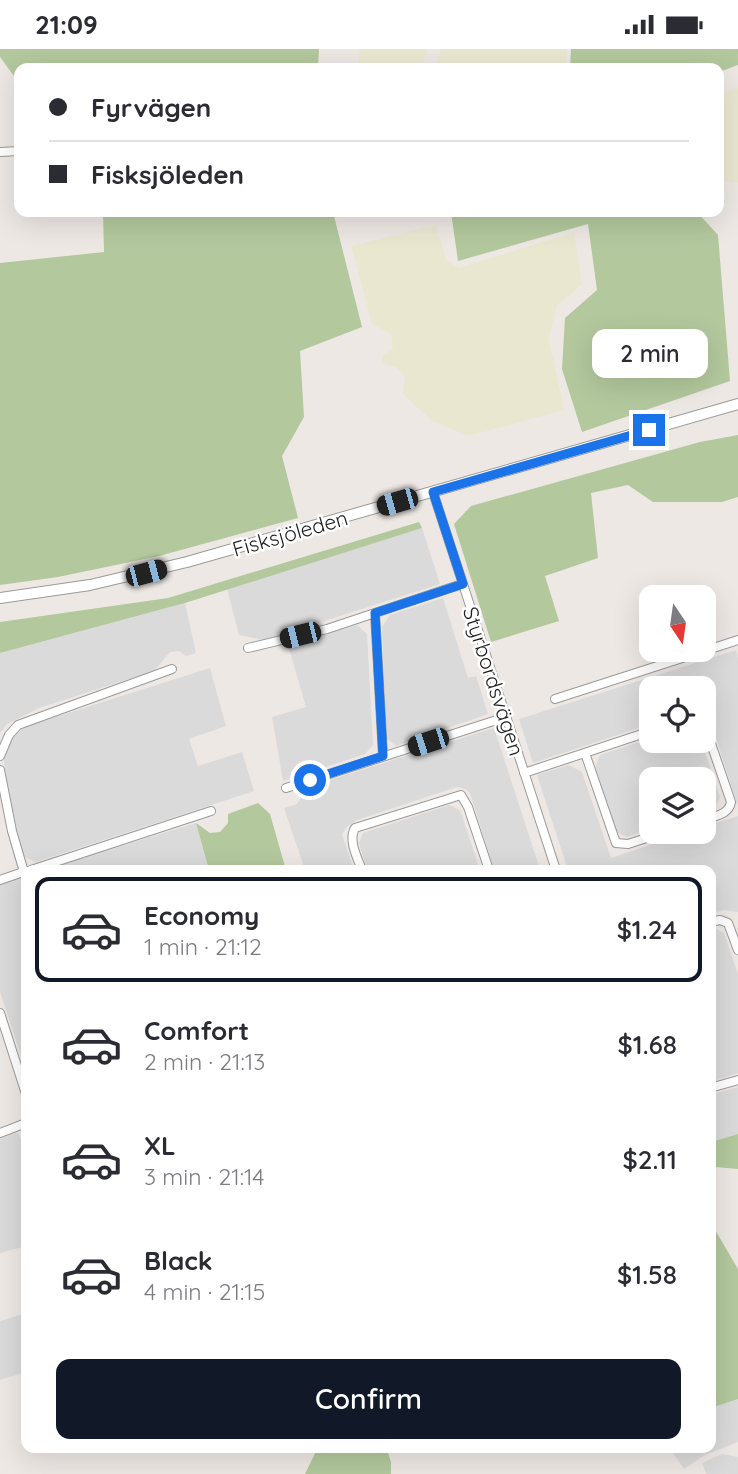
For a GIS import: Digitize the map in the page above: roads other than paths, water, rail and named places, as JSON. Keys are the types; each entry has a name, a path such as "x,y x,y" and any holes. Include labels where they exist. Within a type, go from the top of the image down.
{"street":[{"name":"Fisksjöleden","path":"0,599 136,575 738,404"},
{"name":"Styrbordsvägen","path":"433,492 553,865"},
{"path":"248,648 327,629 463,584"},
{"path":"375,613 383,756"},
{"path":"555,699 738,640"},
{"path":"0,757 9,734 18,725 172,669"},
{"path":"286,788 506,716"},
{"path":"524,773 639,735"},
{"path":"585,753 616,843 628,844 639,840"},
{"path":"714,753 731,802 726,812 716,816"},
{"path":"0,770 12,831 25,865"},
{"path":"360,865 351,834 355,828 461,795 466,799 487,865"},
{"path":"45,865 211,811"},
{"path":"0,880 21,873"},
{"path":"716,921 727,923 738,950"},
{"path":"0,1013 21,1078"},
{"path":"716,1086 738,1080"},
{"path":"0,1133 21,1125"}]}
